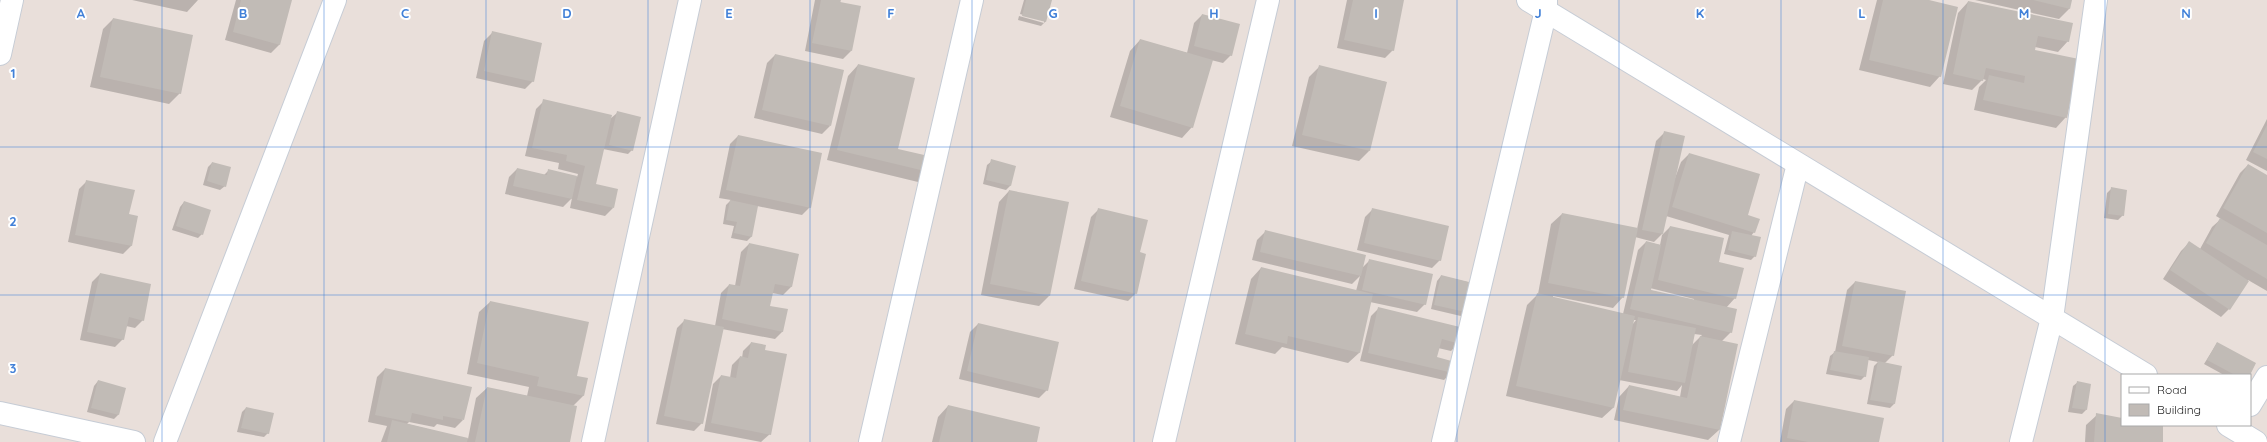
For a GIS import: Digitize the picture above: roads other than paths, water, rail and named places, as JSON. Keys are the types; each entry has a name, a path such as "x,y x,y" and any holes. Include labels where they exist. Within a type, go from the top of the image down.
{"street":[{"path":"0,54 12,0"},
{"path":"165,442 336,0"},
{"path":"593,442 690,0"},
{"path":"870,442 972,0"},
{"path":"1164,442 1268,0"},
{"path":"2021,442 2052,318 2096,0"},
{"path":"1443,442 1540,4 1798,164 2144,374"},
{"path":"1730,442 1798,164"},
{"path":"2251,403 2267,377"},
{"path":"0,413 134,442"},
{"path":"2234,426 2256,442"}]}
